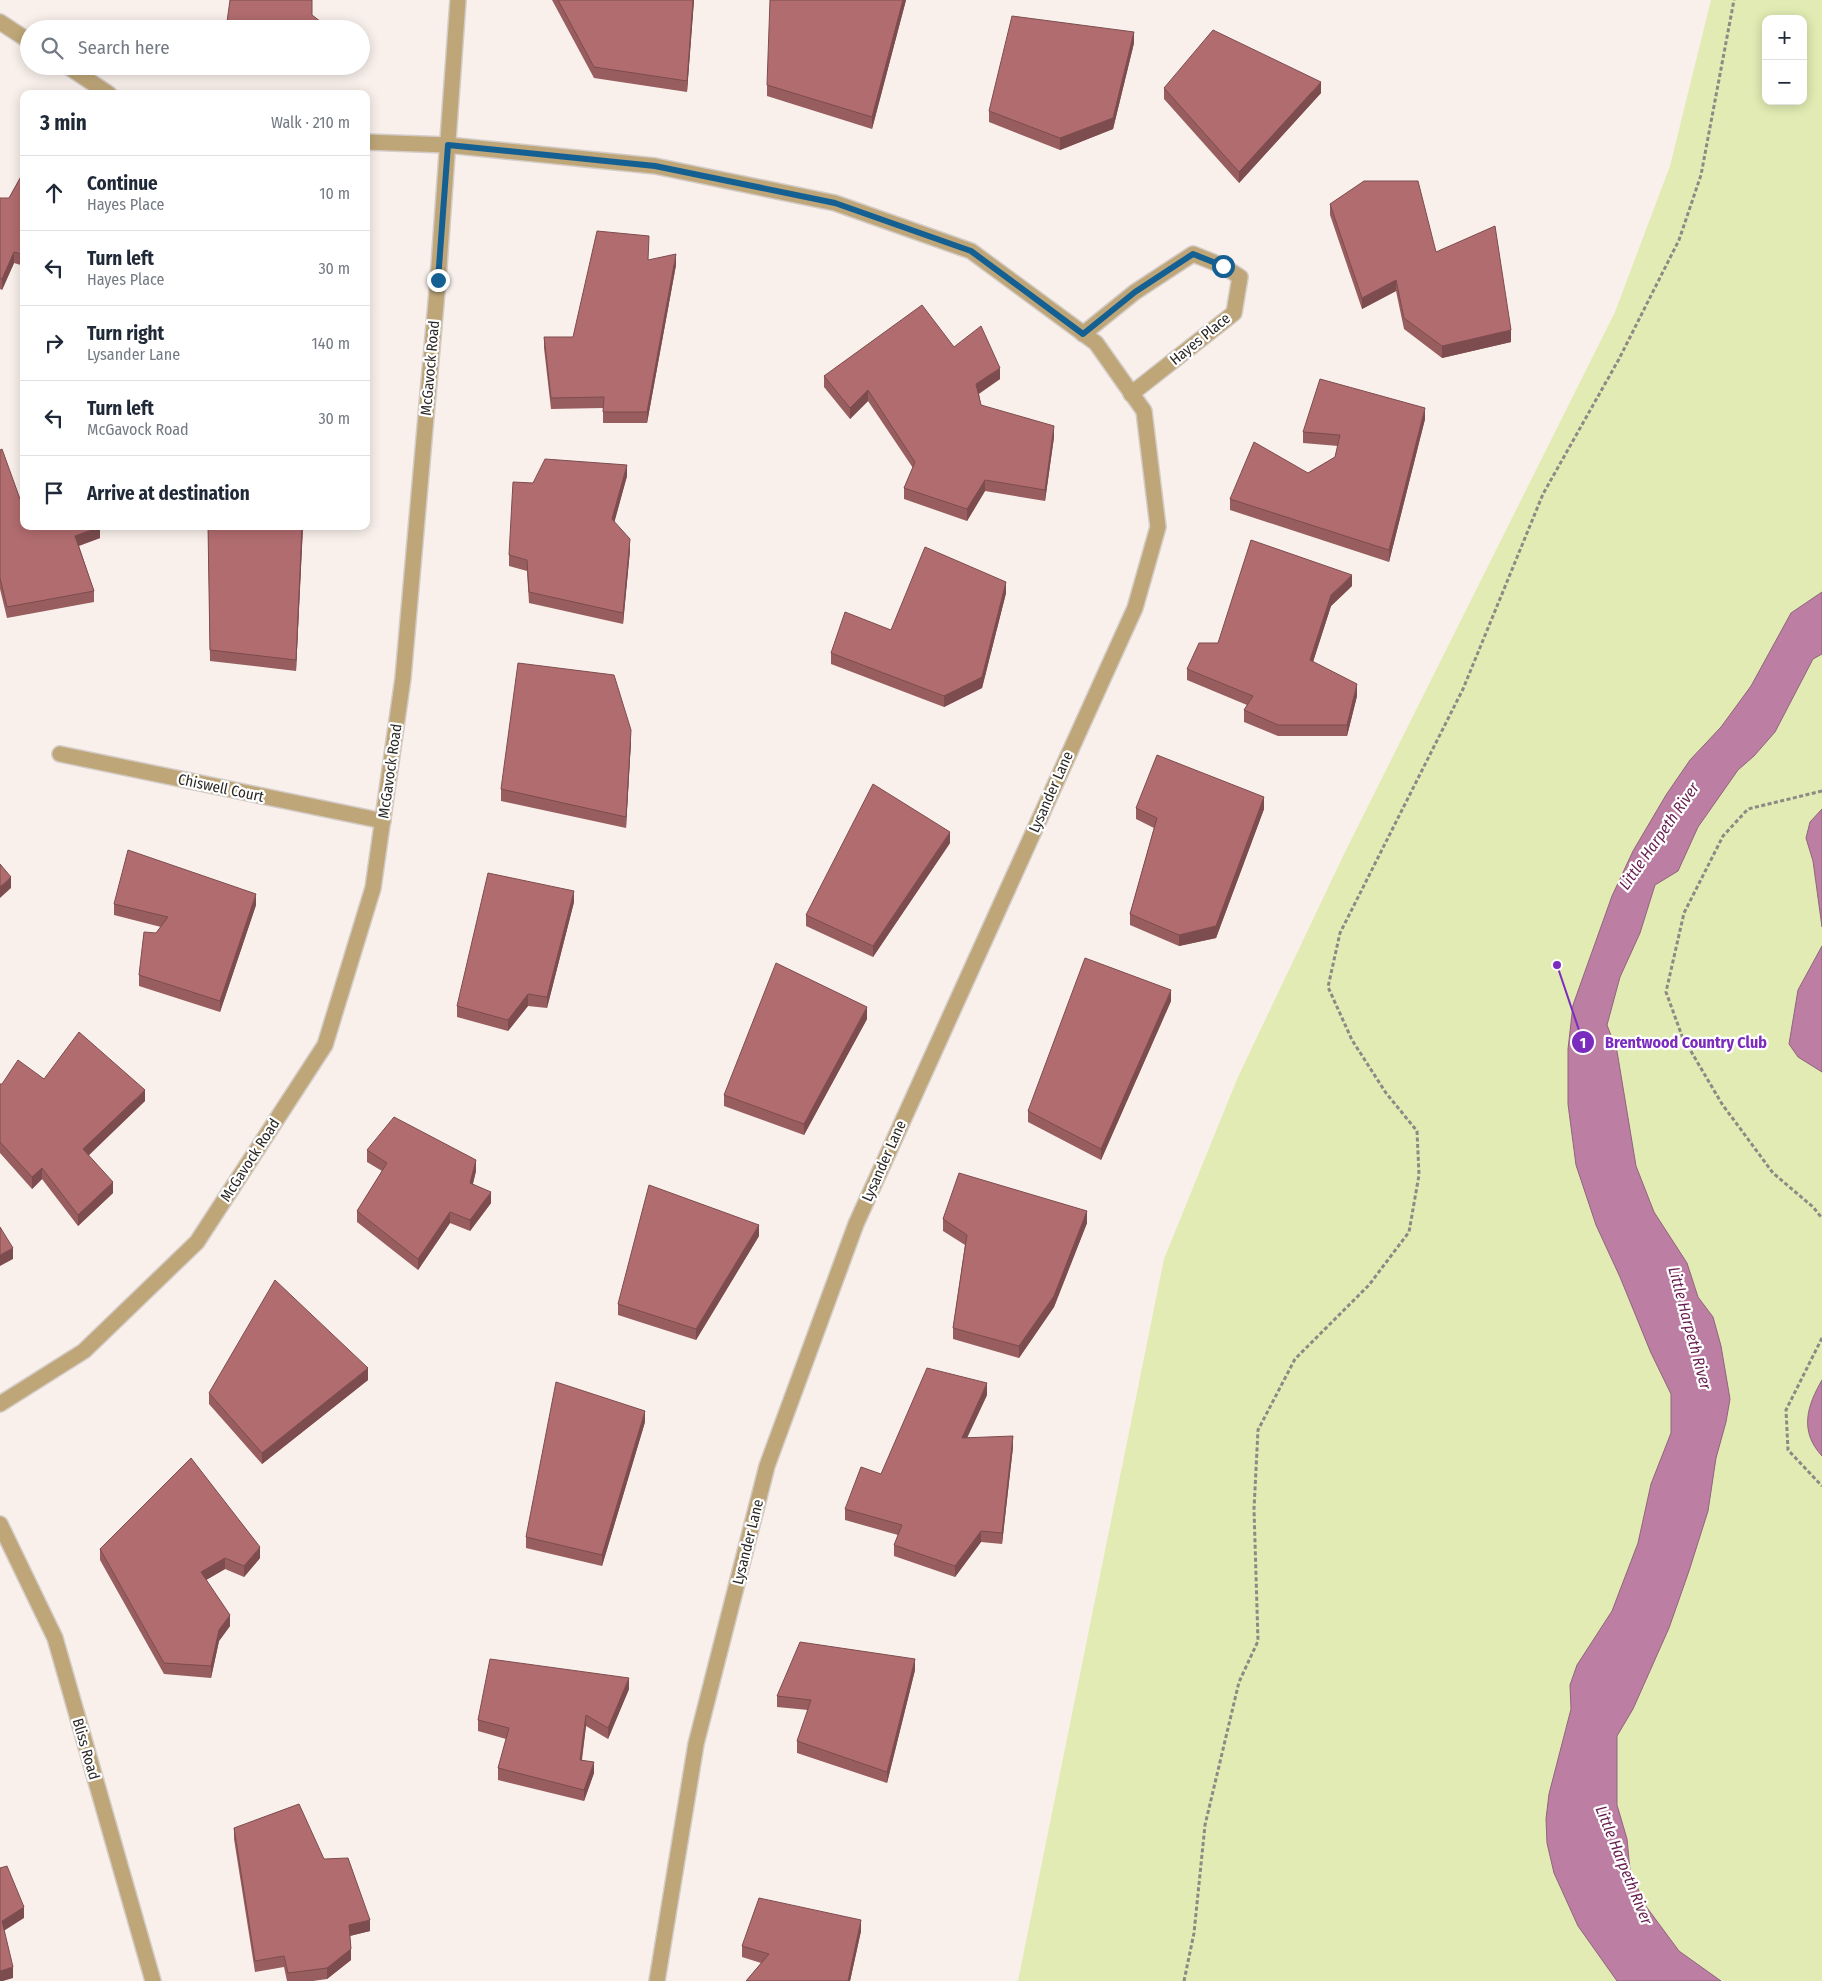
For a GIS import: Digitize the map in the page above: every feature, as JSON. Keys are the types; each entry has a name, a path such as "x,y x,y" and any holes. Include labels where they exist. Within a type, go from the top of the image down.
{"street":[{"name":"McGavock Road","path":"0,1404 84,1351 197,1242 325,1045 373,888 403,678 448,145 458,0"},
{"path":"0,22 20,35"},
{"path":"80,75 103,90"},
{"name":"Lysander Lane","path":"370,142 448,145 655,166 835,203 971,251 1096,343 1144,411 1158,527 1135,608 856,1224 768,1466 696,1744 657,1981"},
{"name":"Hayes Place","path":"1083,334 1135,292 1193,254 1223,266 1240,277 1234,313 1131,394"},
{"name":"Chiswell Court","path":"60,754 383,821"},
{"name":"Bliss Road","path":"0,1524 55,1638 153,1981"}],"path":[{"path":"1184,1981 1194,1934 1205,1825 1239,1682 1258,1641 1254,1509 1258,1430 1295,1359 1369,1285 1409,1232 1419,1175 1417,1131 1386,1093 1352,1040 1328,987 1340,934 1463,689 1543,494 1619,359 1678,240 1702,175 1734,0"},
{"path":"1822,791 1748,809 1723,836 1684,913 1666,992 1682,1036 1722,1104 1773,1174 1813,1207 1822,1218"},
{"path":"1822,1338 1786,1410 1788,1450 1822,1486"}],"green space":[{"path":"1711,0 1822,0 1822,1981 1018,1981 1164,1259 1238,1077 1345,852 1615,312 1670,166"}],"water":[{"name":"Little Harpeth River","path":"1822,592 1822,654 1813,659 1775,732 1754,756 1738,770 1698,827 1678,871 1655,885 1640,933 1620,977 1607,1025 1617,1051 1636,1166 1654,1212 1687,1263 1698,1297 1713,1317 1721,1346 1730,1399 1716,1458 1708,1511 1689,1571 1669,1628 1633,1709 1617,1736 1617,1805 1627,1839 1630,1870 1645,1905 1679,1951 1721,1981 1617,1981 1578,1926 1554,1873 1547,1843 1546,1819 1549,1794 1571,1709 1570,1685 1577,1665 1612,1611 1638,1543 1651,1484 1671,1433 1671,1394 1651,1353 1620,1277 1596,1225 1576,1165 1568,1104 1568,1049 1573,1005 1612,896 1633,851 1666,795 1690,760 1721,727 1751,686 1791,613"},
{"path":"1822,809 1822,927 1813,861 1806,838 1810,822"},
{"path":"1822,946 1822,1072 1798,1057 1789,1044 1798,990"},
{"path":"1822,1380 1822,1456 1810,1437 1808,1418 1812,1399"}],"building":[{"path":"230,0 312,0 312,15 318,20 227,20"},
{"path":"558,0 693,0 687,81 594,67"},
{"path":"770,0 903,0 872,117 767,85"},
{"path":"1012,16 1134,32 1113,118 1060,138 989,111"},
{"path":"1213,30 1321,82 1239,172 1164,88"},
{"path":"20,178 20,254 14,252 2,279 0,278 0,198 9,198"},
{"path":"1364,181 1418,181 1436,252 1495,226 1511,330 1442,346 1404,318 1396,280 1362,298 1330,204"},
{"path":"597,231 649,236 648,260 676,254 647,412 603,412 604,397 551,398 544,337 573,337"},
{"path":"922,305 954,347 981,326 1000,368 976,384 981,405 1054,426 1045,490 985,480 967,509 904,488 915,462 868,390 850,408 824,376"},
{"path":"1320,379 1425,408 1389,550 1230,499 1254,442 1308,473 1335,457 1340,435 1303,432"},
{"path":"2,449 20,499 20,530 92,530 75,536 94,591 7,607 0,578 0,450"},
{"path":"545,459 627,465 612,519 630,539 623,613 529,592 527,560 509,555 513,482 533,483"},
{"path":"208,530 302,530 296,660 210,650"},
{"path":"1251,540 1352,575 1331,595 1310,660 1357,684 1347,725 1278,725 1244,710 1253,696 1187,669 1199,643 1218,643"},
{"path":"925,547 1006,582 982,677 944,696 831,653 845,612 891,630"},
{"path":"518,663 614,675 631,730 626,817 501,789"},
{"path":"1157,755 1264,797 1216,926 1179,935 1130,914 1157,818 1136,808"},
{"path":"873,784 950,832 873,946 806,915"},
{"path":"128,850 256,894 220,1001 139,975 144,932 156,933 168,917 114,904"},
{"path":"0,864 11,877 0,887"},
{"path":"488,873 574,891 547,997 528,994 508,1020 457,1006"},
{"path":"1085,958 1171,990 1101,1149 1028,1111"},
{"path":"776,963 867,1007 804,1124 724,1095"},
{"path":"79,1032 145,1090 83,1149 113,1182 78,1215 42,1168 32,1177 0,1142 0,1084 2,1084 18,1060 44,1079"},
{"path":"394,1117 476,1160 470,1183 491,1192 470,1220 450,1212 418,1259 357,1211 387,1163 367,1150"},
{"path":"959,1173 1087,1211 1054,1296 1019,1346 953,1328 967,1235 943,1219"},
{"path":"649,1185 759,1225 696,1329 618,1304"},
{"path":"0,1227 13,1248 0,1255"},
{"path":"275,1280 368,1368 262,1453 209,1393"},
{"path":"927,1368 987,1383 962,1438 1013,1436 1002,1533 981,1531 955,1566 894,1545 902,1525 845,1509 861,1467 881,1474"},
{"path":"556,1382 645,1411 602,1555 526,1537"},
{"path":"191,1458 260,1547 244,1566 225,1558 201,1572 230,1615 219,1630 211,1666 164,1663 100,1549"},
{"path":"800,1642 915,1659 887,1772 797,1741 811,1700 777,1696"},
{"path":"490,1659 629,1678 608,1728 586,1715 580,1760 594,1762 584,1790 498,1768 509,1728 478,1720"},
{"path":"299,1804 324,1859 348,1858 370,1920 349,1925 351,1949 327,1968 288,1973 284,1956 255,1961 234,1828"},
{"path":"7,1866 24,1907 2,1921 13,1967 0,1971 0,1868"},
{"path":"759,1898 861,1920 848,1981 746,1981 769,1954 742,1946"}],"place":[{"name":"Brentwood Country Club","path":"1557,965"}],"route":[{"path":"438,280 448,145 655,166 835,203 971,251 1083,334 1135,292 1193,254 1223,266"}]}
